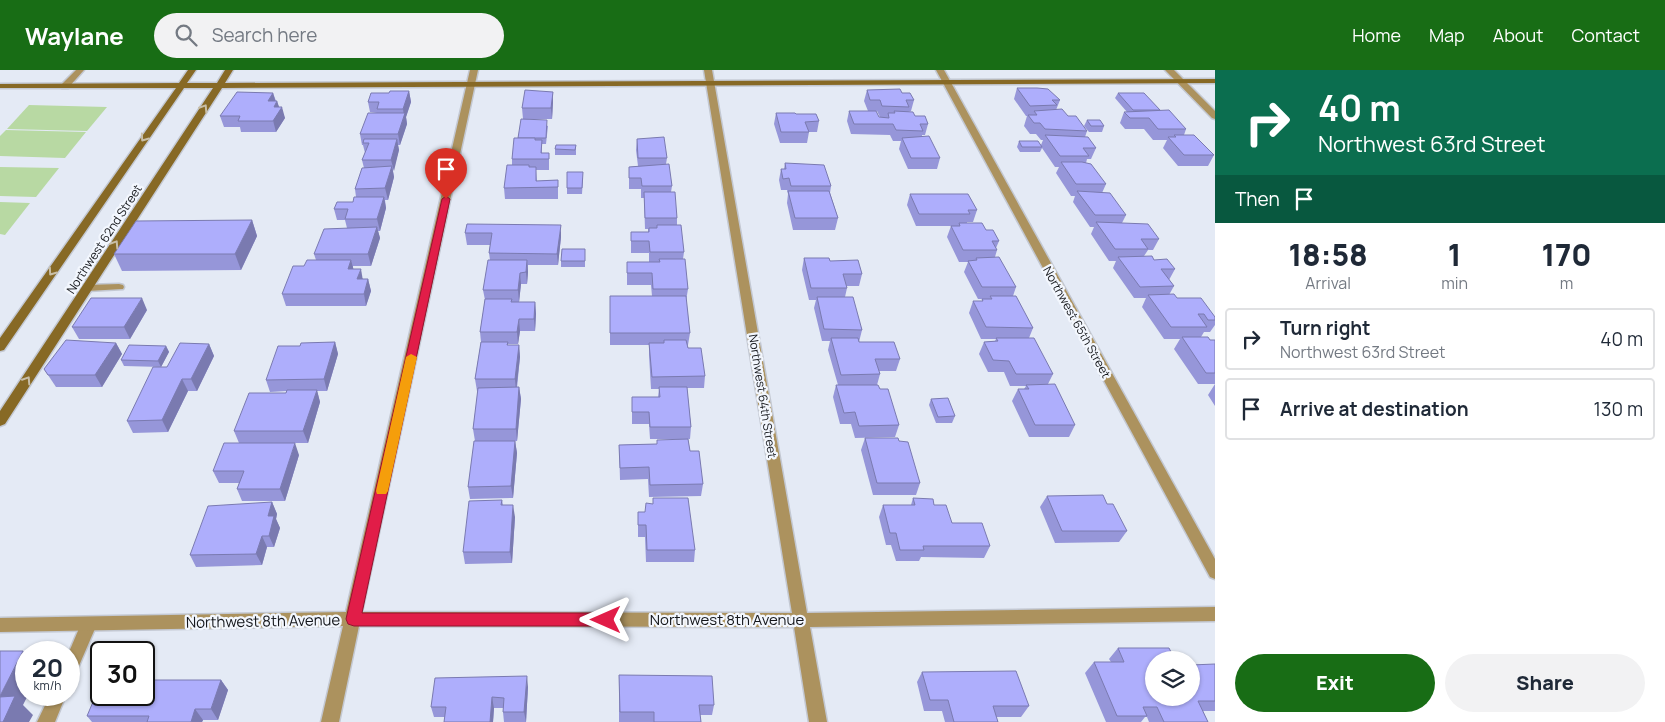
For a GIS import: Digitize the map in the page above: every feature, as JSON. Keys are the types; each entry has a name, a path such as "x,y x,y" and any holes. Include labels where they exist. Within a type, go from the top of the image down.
{"street":[{"path":"66,86 80,70"},
{"name":"Northwest 62nd Street","path":"0,348 192,70"},
{"name":"Northwest 62nd Street","path":"0,421 229,70"},
{"path":"330,722 474,70"},
{"name":"Northwest 65th Street","path":"940,70 1215,573"},
{"path":"1169,70 1215,116"},
{"path":"0,86 471,84 710,76 947,83 1215,81"},
{"name":"Northwest 64th Street","path":"710,76 818,722"},
{"path":"87,288 119,287"},
{"name":"Northwest 8th Avenue","path":"0,625 354,619 800,620 1215,614"},
{"path":"80,645 89,624"},
{"path":"46,722 53,706"}],"green space":[{"path":"29,105 107,107 87,131 7,129"},
{"path":"6,130 86,132 65,158 0,156 0,136"},
{"path":"0,167 59,168 36,197 0,196"},
{"path":"0,202 30,203 5,235 0,234"}],"building":[{"path":"1017,88 1048,89 1060,100 1052,100 1057,105 1030,106"},
{"path":"900,89 902,93 910,93 914,100 906,100 909,107 882,106 880,100 870,100 867,90"},
{"path":"525,90 553,92 551,108 522,108"},
{"path":"390,91 409,91 403,109 377,109 379,102 368,102 371,93 389,93"},
{"path":"237,92 273,93 268,101 277,101 274,107 282,107 273,121 238,121 240,116 220,116"},
{"path":"1118,93 1144,93 1160,110 1133,110"},
{"path":"1062,109 1068,116 1076,116 1087,131 1045,129 1040,123 1034,123 1028,115 1037,115 1034,111"},
{"path":"1169,110 1186,129 1158,129 1149,118 1130,118 1124,112"},
{"path":"849,111 876,111 879,117 889,118 888,113 895,113 894,111 913,112 915,116 925,116 928,124 920,124 923,131 896,130 893,124 854,124"},
{"path":"368,113 405,113 398,134 360,134"},
{"path":"776,113 816,114 819,121 805,122 809,132 781,132"},
{"path":"521,119 547,120 546,138 518,138"},
{"path":"1087,120 1100,120 1104,126 1091,126"},
{"path":"1045,135 1088,137 1096,148 1083,148 1089,156 1060,156"},
{"path":"1174,135 1194,135 1214,155 1184,155 1168,137 1176,137"},
{"path":"929,136 940,158 911,158 902,138"},
{"path":"664,137 667,158 638,158 637,139"},
{"path":"514,138 542,140 541,153 549,153 549,159 512,159"},
{"path":"364,139 397,139 391,160 362,160 369,143 363,143"},
{"path":"1019,141 1038,141 1042,147 1022,147"},
{"path":"556,145 576,145 575,150 555,149"},
{"path":"1061,162 1091,164 1106,184 1076,184"},
{"path":"785,163 824,165 831,186 791,186 789,178 783,179 781,169 786,169"},
{"path":"669,164 672,186 642,186 641,178 629,178 629,167"},
{"path":"507,165 529,165 529,167 536,167 536,181 558,180 558,187 504,188"},
{"path":"392,166 385,188 355,189 362,168"},
{"path":"567,172 583,172 582,188 567,188"},
{"path":"788,191 829,191 838,218 795,218"},
{"path":"1077,191 1110,193 1126,215 1095,215"},
{"path":"644,192 675,192 677,218 645,218"},
{"path":"910,194 968,194 977,210 968,210 970,214 919,214"},
{"path":"354,197 384,197 377,219 345,219 348,209 334,209 337,202 353,202"},
{"path":"252,220 235,254 114,254 136,221"},
{"path":"1096,222 1148,224 1159,239 1141,239 1148,249 1115,249"},
{"path":"959,223 982,223 986,230 993,230 999,241 992,241 997,250 963,250 951,226 960,226"},
{"path":"467,224 561,225 557,254 489,253 492,233 465,233"},
{"path":"657,225 681,225 684,252 650,252 649,241 631,241 631,232 649,232 649,228 657,228"},
{"path":"377,227 368,254 314,254 324,229"},
{"path":"562,249 585,249 585,261 561,261"},
{"path":"1152,256 1154,260 1167,259 1175,269 1161,269 1174,286 1140,287 1118,257"},
{"path":"999,257 1016,287 982,287 968,261 977,260 976,258"},
{"path":"804,258 829,258 830,261 858,260 862,274 843,274 847,288 811,288"},
{"path":"659,259 685,259 688,289 653,289 652,273 627,273 627,262 660,262"},
{"path":"307,260 351,260 348,269 361,269 357,279 368,279 364,294 282,294 293,266 304,266"},
{"path":"488,260 527,260 526,272 520,273 518,290 483,290"},
{"path":"1174,294 1177,298 1201,298 1215,317 1215,320 1208,320 1204,314 1198,314 1207,327 1171,327 1148,295"},
{"path":"610,296 686,296 690,333 610,333"},
{"path":"990,296 1016,296 1033,328 986,327 973,301 992,299"},
{"path":"817,297 853,297 862,330 824,329"},
{"path":"91,298 142,298 124,327 72,327"},
{"path":"485,299 512,299 511,302 535,302 534,319 519,319 517,332 480,332"},
{"path":"1182,337 1208,337 1210,340 1215,340 1215,373 1206,373"},
{"path":"831,338 858,338 859,342 894,342 900,359 875,359 880,374 841,375"},
{"path":"996,338 1034,338 1053,374 1016,374 1009,361 993,360 984,342 998,341"},
{"path":"66,340 116,343 95,375 48,375 44,369"},
{"path":"664,340 686,340 688,348 701,348 705,376 652,377 649,343 664,343"},
{"path":"335,342 324,379 266,380 278,346 300,346 301,343"},
{"path":"481,342 508,342 507,345 519,345 515,379 475,379"},
{"path":"180,343 209,344 191,379 182,379 162,420 127,421 153,367 167,367"},
{"path":"129,345 166,346 158,361 121,360"},
{"path":"1055,384 1075,425 1035,425 1018,389 1029,389 1026,385"},
{"path":"836,385 878,385 880,389 888,389 899,425 859,426 855,412 844,413"},
{"path":"519,387 516,429 473,429 478,388"},
{"path":"659,387 687,387 691,427 650,427 649,412 632,412 632,397 660,397"},
{"path":"287,390 317,390 303,431 234,431 249,393 286,393"},
{"path":"948,398 955,416 938,417 931,399"},
{"path":"865,438 898,438 899,441 908,442 920,483 877,483"},
{"path":"688,439 690,451 699,451 703,484 650,485 649,467 620,468 619,445 657,444 657,440"},
{"path":"474,441 515,441 511,486 468,487"},
{"path":"224,443 295,443 280,489 237,489 244,471 213,471"},
{"path":"1103,495 1107,504 1113,504 1127,531 1062,531 1047,496"},
{"path":"653,498 688,498 695,550 647,550 646,525 638,525 638,512 645,512 646,503 653,504"},
{"path":"913,498 933,499 934,505 946,505 952,523 982,523 990,546 923,546 924,550 900,550 896,533 890,533 883,505 915,505"},
{"path":"502,500 501,505 513,505 510,552 463,552 469,501"},
{"path":"272,502 268,516 274,516 269,536 262,536 256,554 190,555 208,506"},
{"path":"1118,648 1169,648 1170,651 1145,651 1145,706 1200,705 1208,722 1164,722 1157,707 1143,707 1147,716 1117,716 1094,662 1124,662"},
{"path":"0,651 15,651 15,667 0,696"},
{"path":"1215,664 1215,701 1200,701 1200,665"},
{"path":"1016,671 1029,706 993,706 998,722 954,722 948,700 930,700 922,672"},
{"path":"619,675 712,676 714,705 699,705 701,722 654,722 654,712 620,712"},
{"path":"527,676 524,712 503,712 504,698 492,697 490,722 444,722 446,707 431,707 435,678"},
{"path":"155,680 221,680 211,709 195,709 191,722 147,722 149,716 87,716 91,706 155,706"},
{"path":"15,696 3,722 0,722 0,697"}],"slow traffic":[{"path":"382,491 411,357"}],"route":[{"path":"446,199 354,619 606,620"}]}
